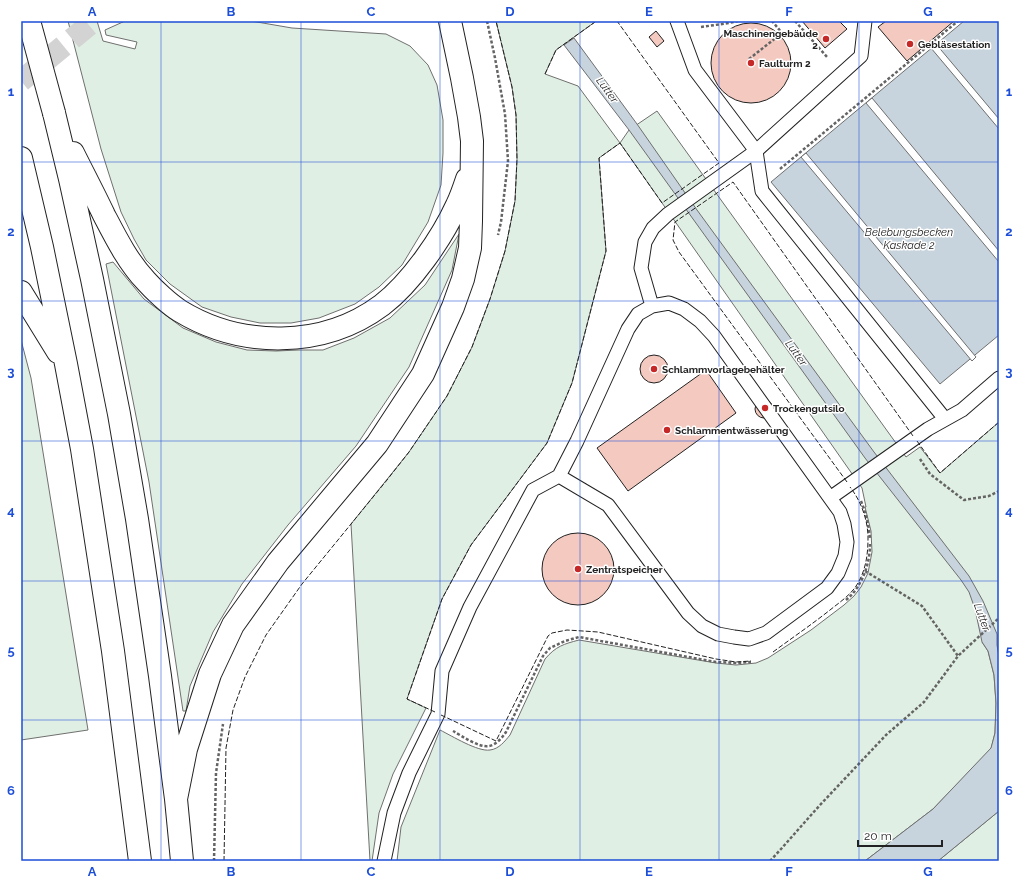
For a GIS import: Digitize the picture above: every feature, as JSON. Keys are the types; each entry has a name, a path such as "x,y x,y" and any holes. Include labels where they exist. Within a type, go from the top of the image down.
{"highway":[{"path":"29,21 70,178 118,407 138,527 160,676 176,799 182,861"},
{"path":"176,799 186,749 210,674 233,625 278,562 377,444 423,374 454,307 463,279 470,248 472,141 469,116 450,21"},
{"path":"55,116 123,250 145,281 178,310 196,320 248,337 281,339 296,338 328,332 356,321 382,305 414,274 433,247 458,204 471,167"},
{"path":"21,158 42,247 82,449 113,650 140,861"},
{"path":"21,292 66,364"}],"lane":[{"path":"652,306 641,268 645,242 653,228 668,214 756,151 861,56 865,21"},
{"path":"679,25 695,70 756,151 762,191 945,419"},
{"path":"384,861 394,814 409,772 438,714 442,671 470,607 533,490 559,476 577,441 628,329 638,314 652,306 669,303 684,309 700,321 714,336 840,512 847,542 845,556 838,573 827,588 766,633 749,639 718,634 702,626 688,613 608,504 559,476"},
{"path":"830,498 928,429 962,410 999,378"}],"path":[{"path":"487,21 505,114"},
{"path":"679,25 729,24 738,21"},
{"path":"749,59 782,33 772,21"},
{"path":"795,21 841,74"},
{"path":"779,171 958,21"},
{"path":"894,453 913,449 930,474 964,500 989,496 999,491"},
{"path":"843,603 859,586 866,571 870,552 870,531 864,508 858,495 860,477"},
{"path":"866,571 922,606 958,656"},
{"path":"770,861 886,735 924,702 958,656 999,618"},
{"path":"434,722 481,745 490,746 500,741 506,732 543,656 550,648 564,641 579,637 716,662 736,663 756,661"}],"green space":[{"path":"68,21 97,21 103,41 135,49 137,42 106,35 105,30 125,21 251,21 292,28 386,34 410,46 428,65 437,85 443,120 443,153 441,185 428,222 402,265 379,287 355,304 319,318 291,323 260,323 231,317 202,307 170,284 146,260 121,212 101,149"},
{"path":"496,21 595,21 556,50 545,74 578,86 620,143 599,158 606,251 572,383 547,443 471,545 442,599 407,699 426,708 393,774 379,813 372,861 370,861 351,524 409,452 447,396 472,347 490,299 505,251 515,201 517,159 516,115 512,87"},
{"path":"657,111 906,457 920,447 940,473 999,422 999,657 997,634 982,642 988,651 994,675 996,703 995,733 991,749 933,809 865,861 397,861 401,827 440,730 479,749 490,750 499,746 510,735 545,659 557,648 579,640 716,663 736,665 756,663 768,658 811,630 844,605 861,587 868,573 872,552 871,531 862,488 620,143 629,130"},
{"path":"459,234 452,270 409,367 356,446 288,525 242,584 213,632 190,686 186,711 183,711 149,482 106,264 113,262 144,299 183,328 216,342 247,350 323,350 354,338 390,318 425,285"},
{"path":"21,340 31,378 88,730 21,740"},
{"path":"999,811 999,861 938,861"}],"water":[{"name":"Belebungsbecken Kaskade 2","path":"964,21 999,21 999,335 940,384 771,182"},
{"name":"Lutter","path":"574,38 637,124 697,210 874,452 969,576 983,601 997,634 999,657 999,811 938,861 865,861 933,809 991,748 995,733 996,703 994,675 988,651 982,642 975,609 969,592 865,458 629,130 564,45"}],"pier":[{"path":"936,44 999,119 999,129 931,48"},
{"path":"872,98 999,251 999,262 866,103"},
{"path":"806,153 976,357 972,361 801,157"}],"building":[{"name":"Maschinengebäude 2","path":"802,21 839,21 847,29 825,48"},
{"name":"Gebläsestation","path":"886,21 954,21 907,61 878,27"},
{"name":"Faulturm 2","path":"751,23 766,26 779,35 788,48 791,63 788,78 779,91 766,100 751,103 736,100 723,91 714,78 711,63 714,48 723,35 736,26"},
{"path":"656,31 664,41 657,47 649,37"},
{"name":"Schlammvorlagebehälter","path":"654,355 664,359 668,369 664,379 654,383 644,379 640,369 644,359"},
{"name":"Schlammentwässerung","path":"706,370 736,413 628,491 597,448"},
{"name":"Trockengutsilo","path":"764,400 770,403 773,409 770,415 764,418 758,415 755,409 758,403"},
{"name":"Zentratspeicher","path":"578,533 598,539 608,549 614,569 608,589 598,599 578,605 558,599 548,589 542,569 548,549 558,539"}],"tunnel":[{"path":"21,81 94,21"}],"fence":[{"path":"224,861 226,748 233,710 245,677 266,635 302,584 409,452 447,396 472,347 490,299 505,251 515,201 517,159 516,115 512,87 496,21"},
{"path":"435,712 407,699 442,599 471,545 547,443 572,383 606,251 599,158 620,143 662,203 719,163 617,21"},
{"path":"545,74 556,50 595,22"},
{"path":"847,482 679,252 673,240 675,222 733,182 913,436"},
{"path":"917,441 940,473 999,422"},
{"path":"773,652 846,598 861,578 867,556 868,531 863,511 850,487"},
{"path":"441,715 496,741 548,636 552,633 567,630 598,632 716,659 736,662 751,661"}],"place":[{"name":"Maschinengebäude 2","path":"826,39"},
{"name":"Gebläsestation","path":"910,44"},
{"name":"Faulturm 2","path":"751,63"},
{"name":"Schlammvorlagebehälter","path":"654,369"},
{"name":"Trockengutsilo","path":"765,408"},
{"name":"Schlammentwässerung","path":"667,430"},
{"name":"Zentratspeicher","path":"578,569"}]}
